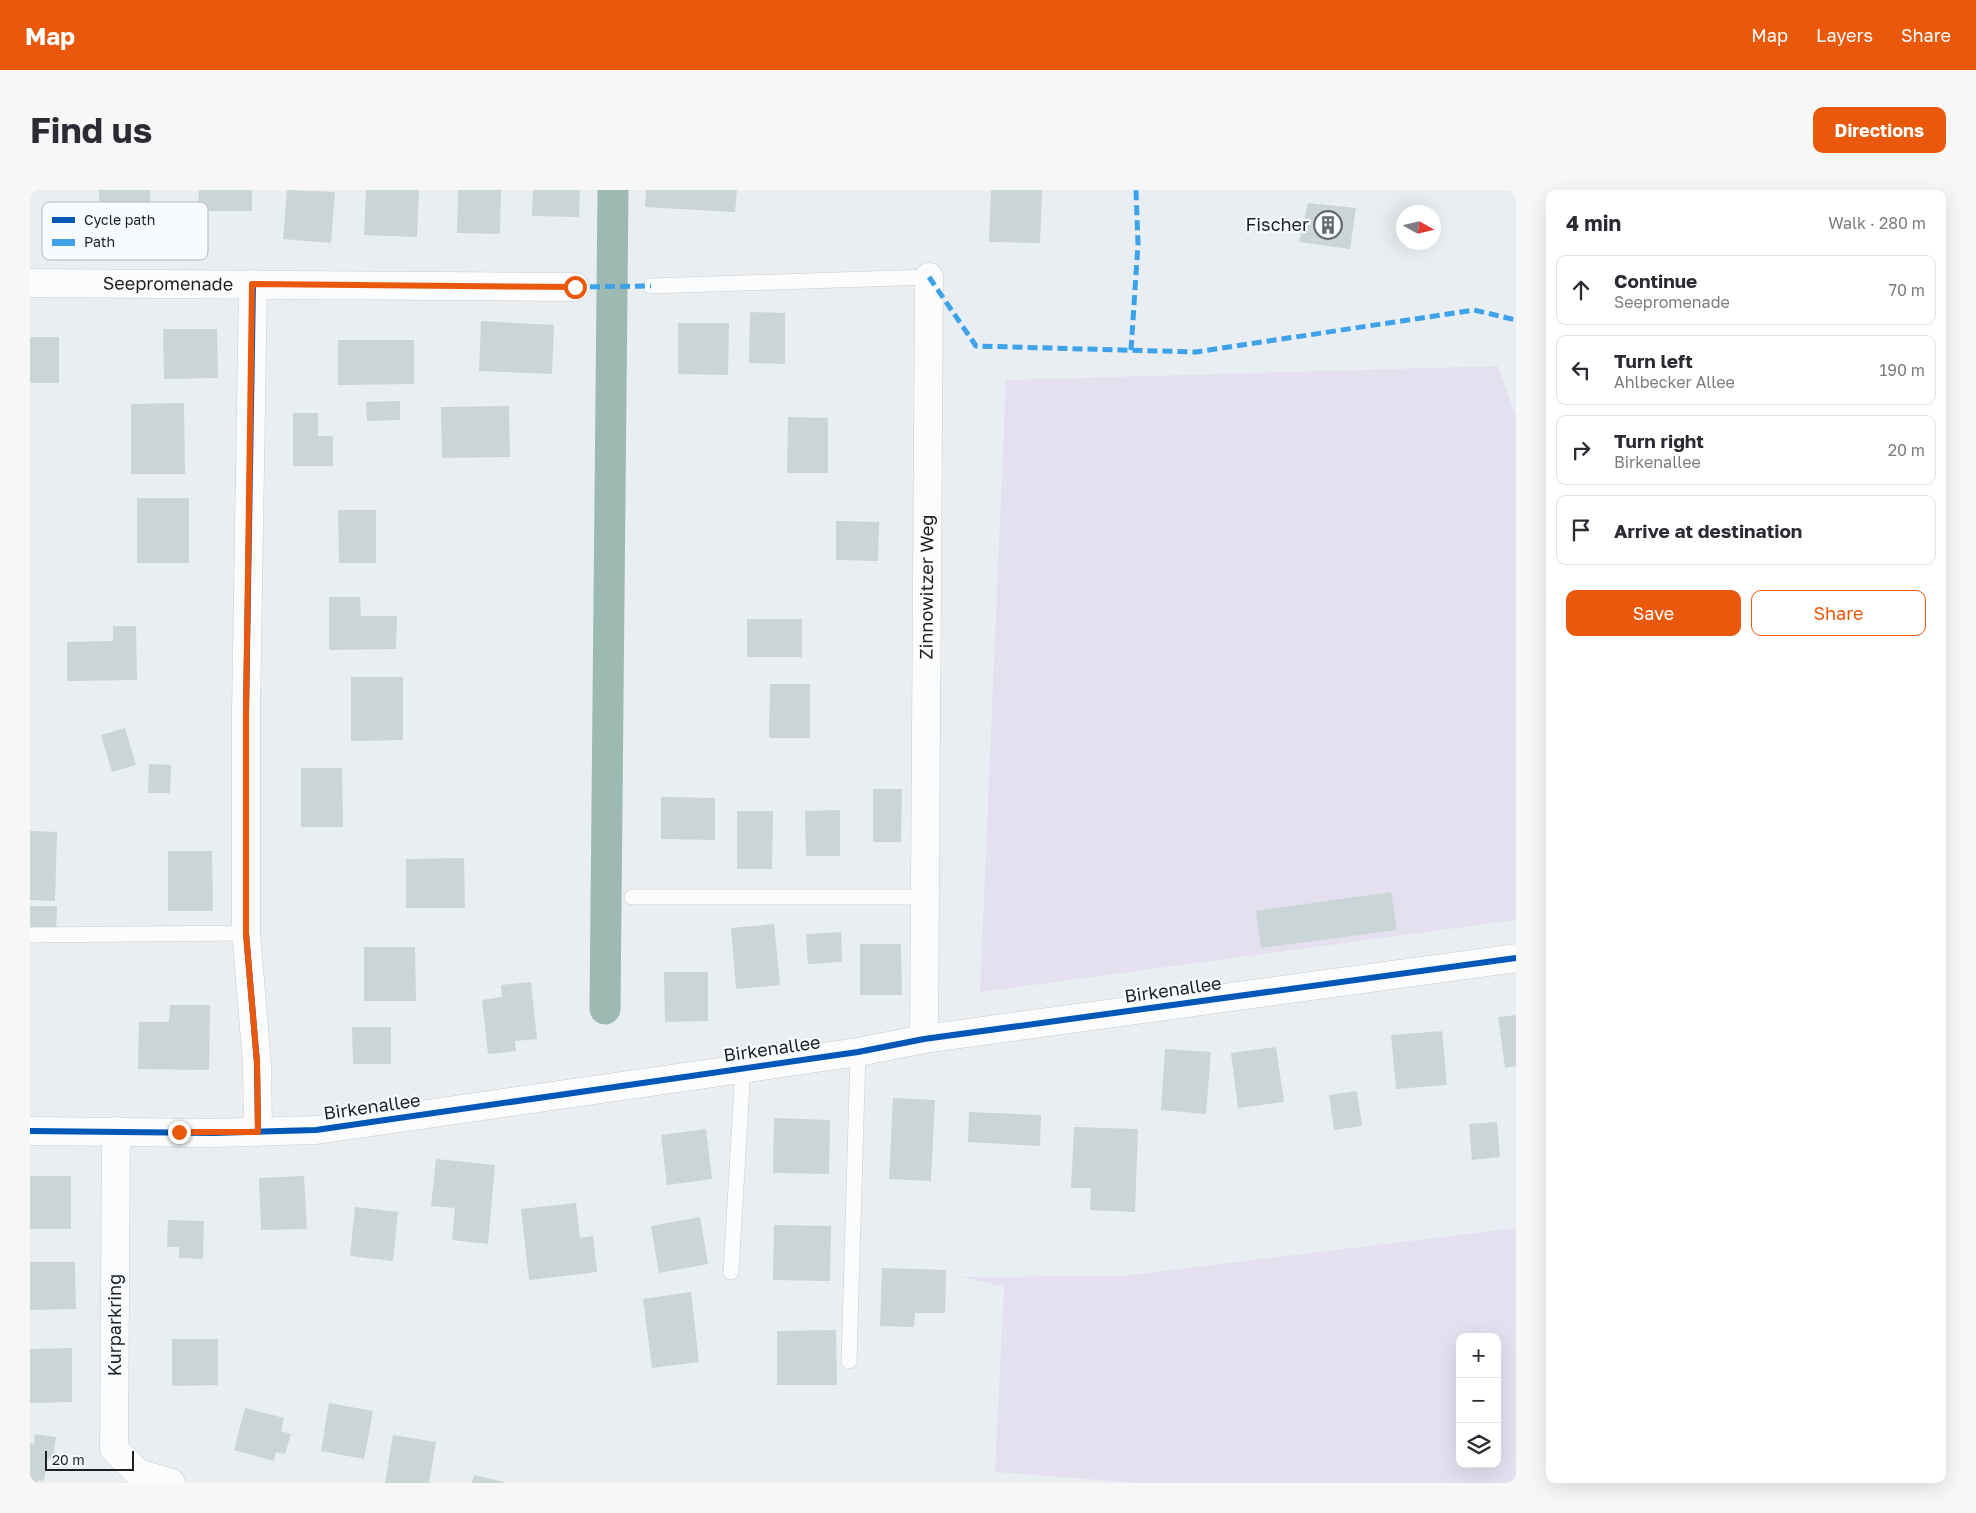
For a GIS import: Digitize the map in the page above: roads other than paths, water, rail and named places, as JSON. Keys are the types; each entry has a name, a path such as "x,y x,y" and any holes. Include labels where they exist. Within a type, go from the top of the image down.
{"street":[{"name":"Zinnowitzer Weg","path":"924,1039 929,277"},
{"name":"Seepromenade","path":"30,283 575,287"},
{"path":"252,284 246,713 246,933 257,1063 258,1132"},
{"name":"Birkenallee","path":"30,1131 258,1132 316,1130 858,1052 924,1039 1516,958"},
{"name":"Kurparkring","path":"116,1131 114,1449 138,1473 171,1483"}],"lane":[{"path":"651,286 929,277"},
{"path":"632,897 925,897"},
{"path":"30,936 246,933"},
{"path":"849,1361 858,1052"},
{"path":"731,1272 743,1068"}],"waterway":[{"path":"605,1009 613,190"}],"place":[{"name":"Fischer","path":"1328,225"}]}
